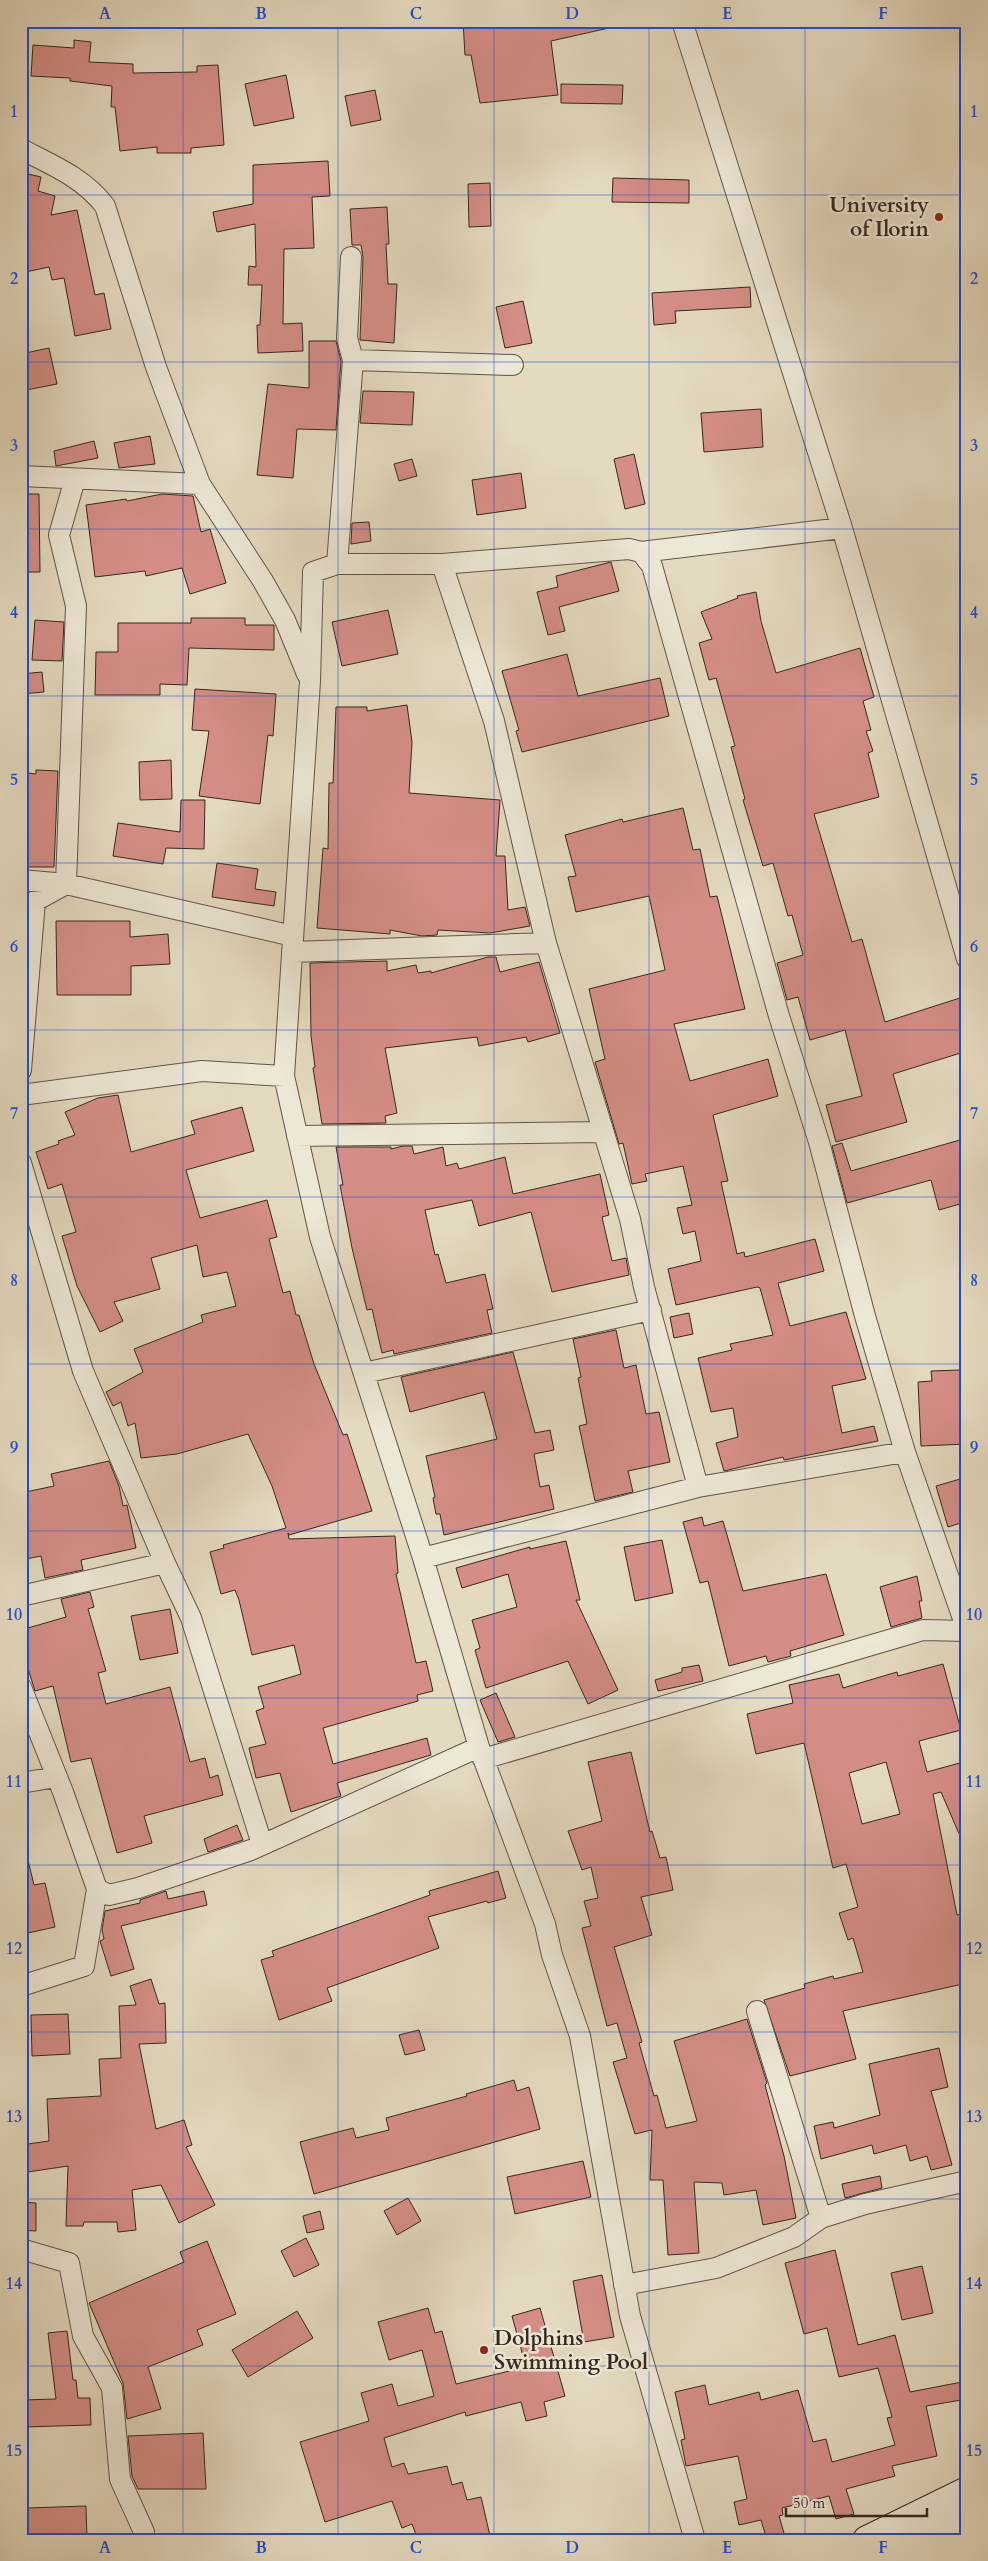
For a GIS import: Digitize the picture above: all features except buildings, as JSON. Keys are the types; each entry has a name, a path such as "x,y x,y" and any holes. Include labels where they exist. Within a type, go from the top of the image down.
{"street":[{"path":"682,21 842,528 967,959"},
{"path":"21,148 76,178 93,190 105,206 156,367 200,484 263,581 285,620 310,680"},
{"path":"336,564 353,360 347,338 351,257"},
{"path":"353,360 513,365"},
{"path":"21,476 200,484"},
{"path":"66,884 76,606 59,535 75,479"},
{"path":"695,2540 630,2316 580,2036 552,1955 545,1924 481,1753 423,1558 320,1237 284,1076 310,680 313,572 336,564 442,564 629,550 641,552 842,528"},
{"path":"97,1889 109,1895 138,1888 242,1853 481,1753 923,1630 967,1630 905,1452 865,1316 819,1142 779,1016 652,566 641,552"},
{"path":"442,564 494,721 546,944 630,1219 651,1310 698,1487"},
{"path":"21,880 66,884 293,944 546,944"},
{"path":"21,1070 34,901 66,884"},
{"path":"21,1095 202,1071 284,1076"},
{"path":"297,1136 602,1132"},
{"path":"21,1163 83,1371 165,1563 191,1618 262,1844"},
{"path":"364,1373 651,1310"},
{"path":"423,1558 698,1487 905,1452"},
{"path":"21,1596 165,1563"},
{"path":"21,1687 97,1889 84,1966 21,1986"},
{"path":"21,1783 56,1778"},
{"path":"757,2011 821,2218"},
{"path":"624,2285 724,2265 794,2237 821,2218 865,2204 967,2181"},
{"path":"21,2249 69,2263 84,2336 112,2388 120,2479 144,2532 144,2540"},
{"path":"867,2540 967,2491"},
{"path":"911,2540 967,2517"}],"place":[{"name":"University of Ilorin","path":"939,217"},
{"name":"Dolphins Swimming Pool","path":"484,2350"}]}
